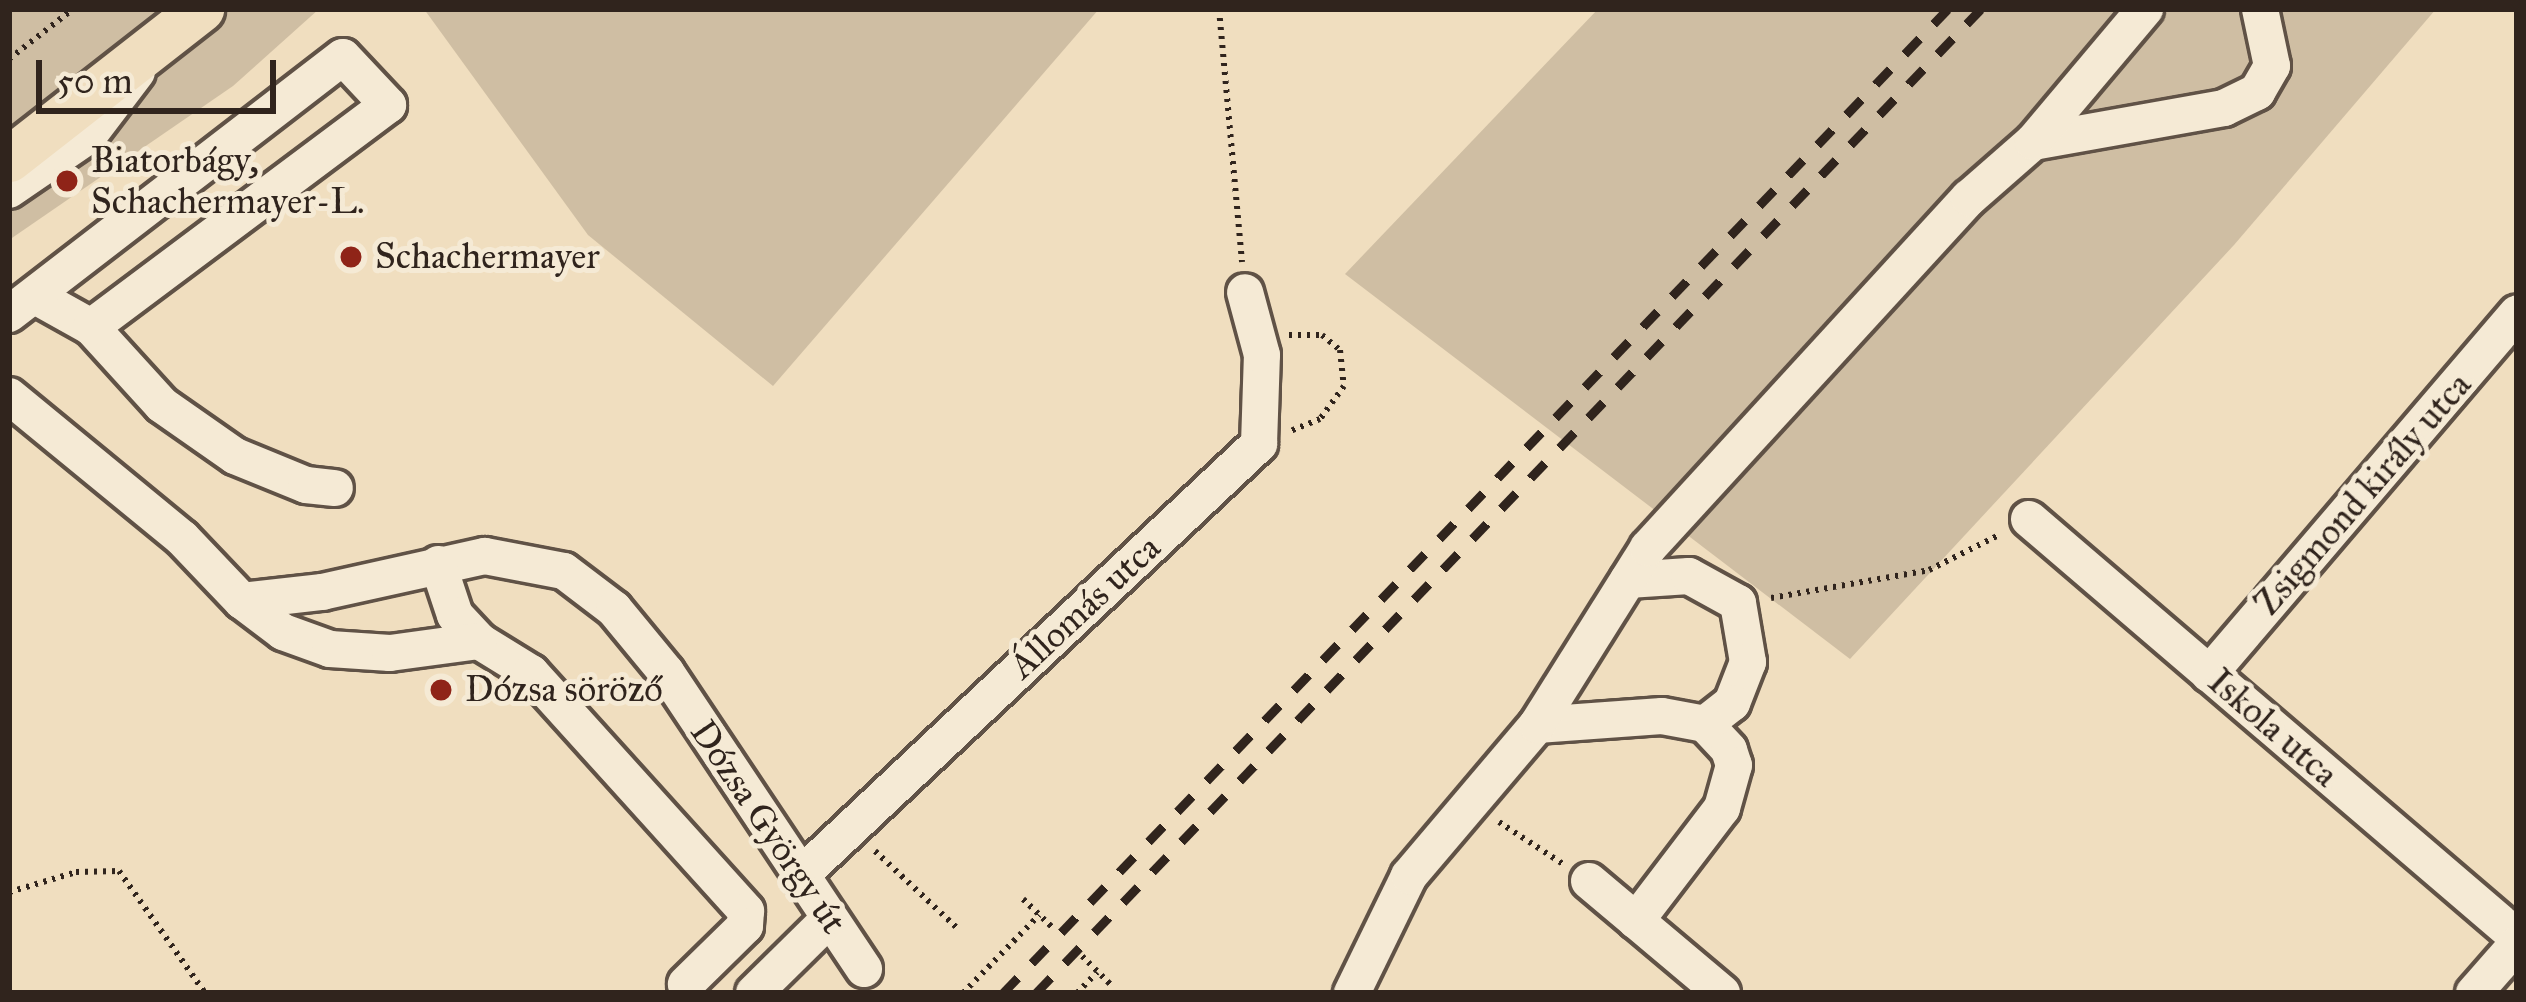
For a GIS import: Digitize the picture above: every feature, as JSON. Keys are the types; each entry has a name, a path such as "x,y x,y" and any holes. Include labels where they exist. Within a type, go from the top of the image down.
{"main road":[{"path":"9,159 201,9"}],"street":[{"path":"1352,993 1409,876 1466,800 1537,725 1628,580 1969,198 2033,142 2145,9"},
{"path":"2033,142 2224,108 2257,92 2272,66 2260,9"},
{"path":"9,190 89,134 159,42"},
{"path":"24,306 343,57 388,106 92,327"},
{"path":"1245,292 1262,356 1259,444"},
{"path":"24,306 92,327 162,405 215,443 275,474 335,488"},
{"name":"Zsigmond király utca","path":"2210,674 2517,314"},
{"path":"14,406 182,538 242,601 283,632 330,649 390,653 479,641"},
{"name":"Állomás utca","path":"799,877 860,847 1259,444"},
{"name":"Iskola utca","path":"2029,519 2517,940"},
{"name":"Dózsa György út","path":"242,601 322,592 438,564 529,559 564,571 614,609 665,672 864,969"},
{"name":"Dózsa György út","path":"438,564 455,615 479,641 531,673 746,911 745,926 686,984"},
{"path":"1628,580 1689,576 1738,603 1748,662 1732,703 1705,724"},
{"path":"1537,725 1641,716 1705,724 1729,750 1732,784 1636,921"},
{"path":"1589,881 1722,993"},
{"path":"754,993 828,920"},
{"path":"2474,993 2517,940"}],"path":[{"path":"9,59 73,9"},
{"path":"1219,9 1245,292"},
{"path":"1259,444 1320,418 1344,386 1340,350 1322,335 1291,333 1262,356"},
{"path":"1738,603 1929,570 2029,519"},
{"path":"1466,800 1589,881"},
{"path":"860,847 957,928"},
{"path":"9,892 76,872 119,871 205,993"},
{"path":"1023,899 1054,929"},
{"path":"963,993 1039,915"},
{"path":"1082,956 1112,986"},
{"path":"1077,993 1097,972"}],"shaded area":[{"path":"9,9 319,9 233,86 9,240"},
{"path":"424,9 1099,9 773,386 588,235"},
{"path":"1598,9 2436,9 2234,245 1850,659 1345,274"}],"railway":[{"path":"1003,993 1948,9"},
{"path":"1036,993 1981,9"}],"place":[{"name":"Biatorbágy, Schachermayer-L.","path":"67,181"},
{"name":"Schachermayer","path":"351,257"},
{"name":"Dózsa söröző","path":"441,690"}]}
